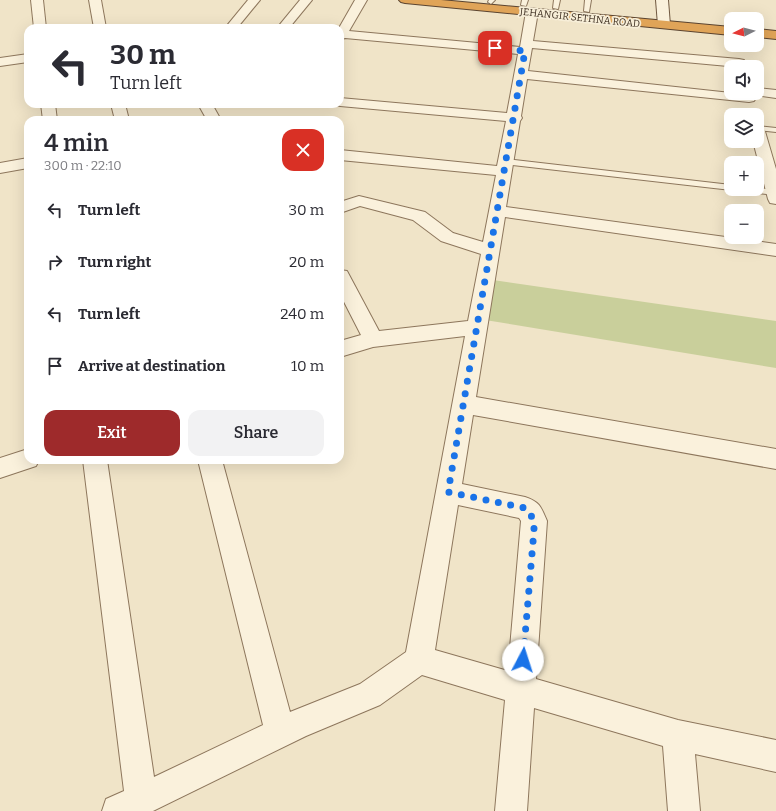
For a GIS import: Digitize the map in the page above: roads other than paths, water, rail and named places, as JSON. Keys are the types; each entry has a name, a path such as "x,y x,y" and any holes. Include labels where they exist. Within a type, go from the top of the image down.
{"highway":[{"name":"JEHANGIR SETHNA ROAD","path":"405,0 527,6 649,17"},
{"name":"JEHANGIR SETHNA ROAD","path":"466,0 491,1 527,6 557,4 588,6 649,17 664,22 724,30"},
{"name":"JEHANGIR SETHNA ROAD","path":"664,22 724,25"},
{"path":"764,28 776,29"},
{"path":"764,34 776,35"}],"street":[{"path":"37,0 40,24"},
{"path":"94,0 99,24"},
{"path":"234,24 254,0"},
{"path":"286,24 306,0"},
{"path":"344,30 361,0"},
{"path":"662,0 664,22"},
{"path":"95,464 129,805 280,733 370,695 419,660 505,166 515,118 527,6"},
{"path":"344,35 521,60 724,94"},
{"path":"0,62 24,59"},
{"path":"521,60 724,60"},
{"path":"764,96 776,94"},
{"path":"344,102 515,118"},
{"path":"764,144 771,161 775,196"},
{"path":"344,155 505,166"},
{"path":"0,168 24,164"},
{"path":"344,207 359,201 419,216 447,237 490,251"},
{"path":"498,211 776,250"},
{"path":"344,284 373,339"},
{"path":"344,348 373,339 477,327"},
{"path":"464,404 776,459"},
{"path":"0,468 24,460"},
{"path":"211,464 280,733"},
{"path":"448,492 525,508 531,514 534,521 511,811"},
{"path":"419,660 678,735 776,756"},
{"path":"678,735 684,811"}],"lane":[{"path":"764,129 776,130"},
{"path":"505,166 724,187"},
{"path":"764,194 775,196"}]}
